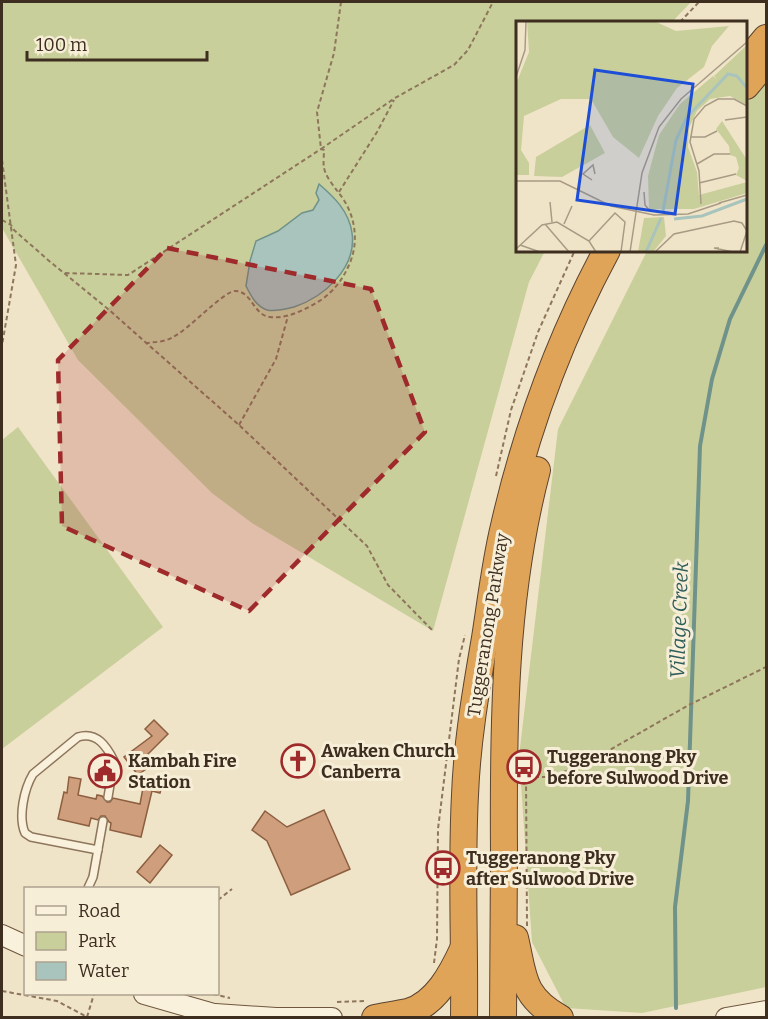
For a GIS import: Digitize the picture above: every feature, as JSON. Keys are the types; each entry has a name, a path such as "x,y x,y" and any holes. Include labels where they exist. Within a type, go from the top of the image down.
{"highway":[{"path":"747,61 766,38"},
{"path":"747,85 766,62"},
{"name":"Tuggeranong Parkway","path":"464,1017 463,848 466,782 470,738 496,563 504,525 531,429 553,366 577,310 606,252"},
{"name":"Tuggeranong Parkway","path":"503,1017 503,766 513,601 526,513 548,432 578,346 625,252"},
{"path":"504,888 526,987 542,1006 560,1017"},
{"path":"373,1009 409,1011 430,999 448,978 464,945"}],"main road":[{"path":"2,935 24,945"},
{"path":"154,995 225,1010 276,1017 330,1010"},
{"path":"726,1017 766,1011"}],"lane":[{"path":"98,850 31,837 25,833 21,815 33,774 78,737 85,735 101,740 114,761 108,797"},
{"path":"88,887 93,877 103,821"}],"path":[{"path":"146,343 172,338 192,325 228,293 236,291 246,295 257,310 268,317 288,316 311,306 336,288 343,278 354,255 356,237 350,213 324,169 324,150 321,149 317,112 334,53 341,2"},
{"path":"65,273 128,275 395,98 454,64 468,50 493,2"},
{"path":"681,21 699,2"},
{"path":"339,192 377,132 395,98"},
{"path":"2,160 16,265 2,345"},
{"path":"2,220 11,225 48,260 239,425 367,546 388,585 433,631"},
{"path":"239,425 276,358 288,316"},
{"path":"527,930 526,777 550,777 585,764 698,700 766,667"},
{"path":"219,899 232,889"},
{"path":"2,991 24,994"},
{"path":"30,995 73,1007 88,1017 94,995"},
{"path":"214,995 225,1010"},
{"path":"330,1010 373,1009"}],"highlighted area":[{"path":"167,248 371,289 425,432 249,611 62,526 58,360"}],"green space":[{"path":"2,2 691,2 673,21 516,21 516,252 544,252 529,282 433,631 252,523 212,493 78,360 2,228"},
{"path":"766,81 766,987 642,1013 566,1008 532,942 519,756 558,429 646,252 747,252 747,103"},
{"path":"18,427 163,627 2,749 2,440"}],"water":[{"path":"319,184 335,199 348,218 352,233 349,258 336,279 316,296 294,307 267,310 257,303 246,286 256,241 278,231 302,213 313,210 319,200 316,193"}],"building":[{"path":"154,720 168,734 148,754 154,763 138,775 124,757 152,736 145,729"},
{"path":"69,777 81,779 78,795 96,799 97,795 102,796 107,802 113,798 140,804 145,777 163,780 160,793 152,791 141,837 110,830 111,823 105,816 101,816 98,820 91,818 89,826 58,819 64,792 67,793"},
{"path":"324,810 350,869 291,895 267,841 252,830 265,811 287,827"},
{"path":"160,845 172,855 150,883 137,872"}],"waterway":[{"name":"Village Creek","path":"676,1008 675,907 688,801 700,446 712,379 730,319 766,245"}],"place":[{"name":"Awaken Church Canberra","path":"298,761"},
{"name":"Tuggeranong Pky before Sulwood Drive","path":"524,767"},
{"name":"Kambah Fire Station","path":"105,771"},
{"name":"Tuggeranong Pky after Sulwood Drive","path":"443,868"}]}
